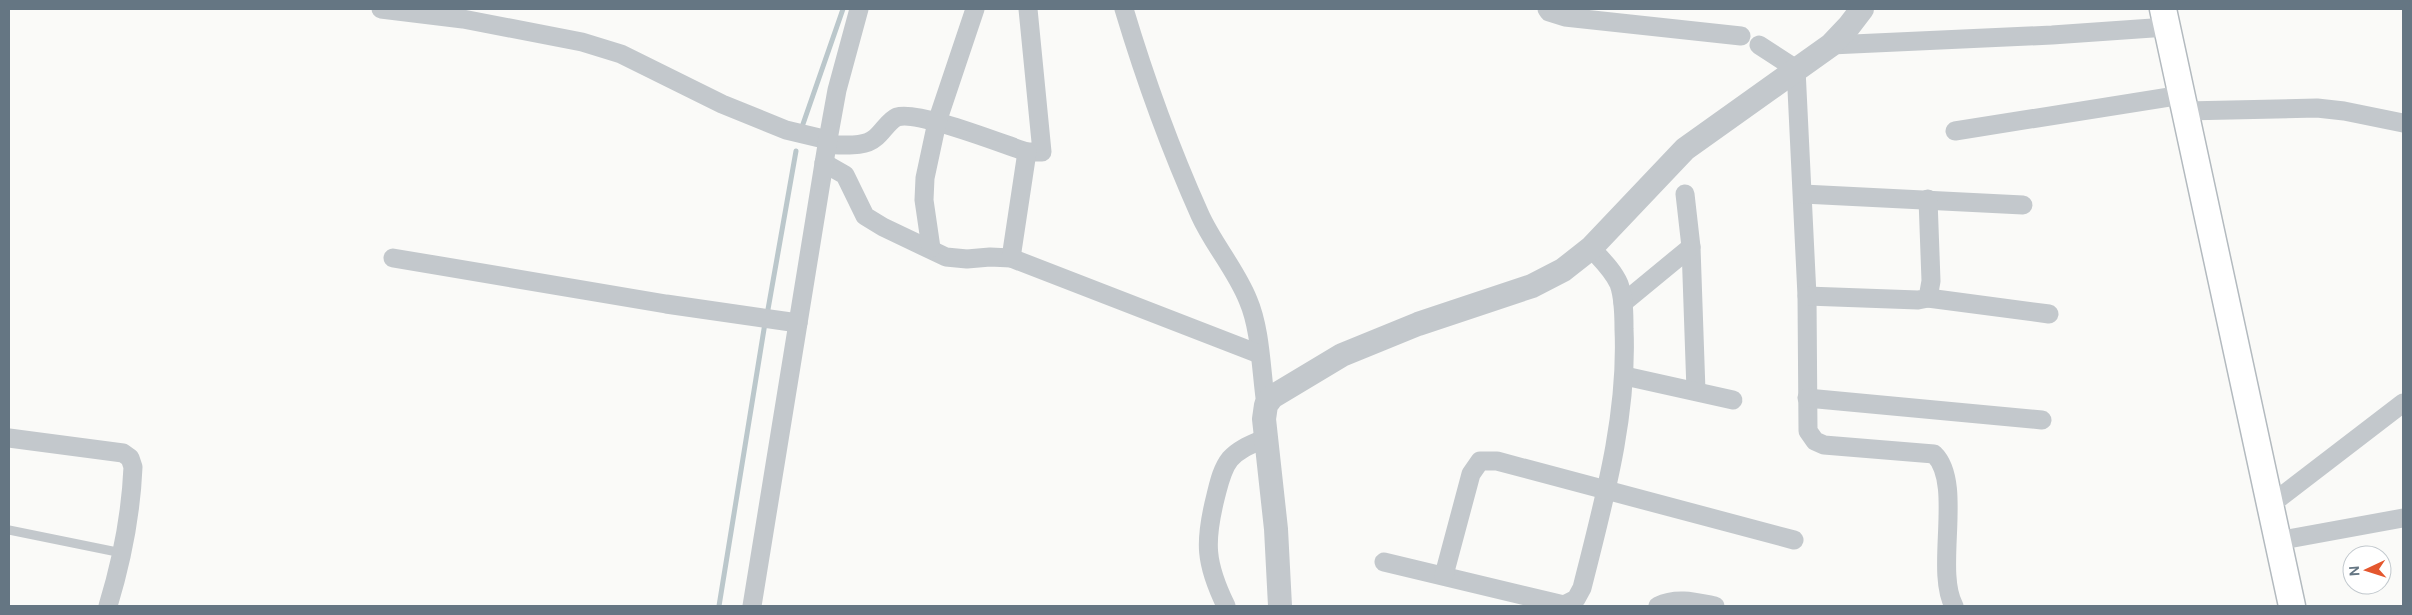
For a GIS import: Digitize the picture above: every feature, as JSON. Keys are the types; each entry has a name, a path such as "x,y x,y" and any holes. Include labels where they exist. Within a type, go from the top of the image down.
{"main road":[{"path":"2165,18 2292,606"}],"street":[{"path":"381,9 463,19 582,42 621,54 714,100 826,149 845,175 865,216 946,257 967,259 990,256 1010,258 1258,354"},
{"path":"752,606 789,322 837,90 859,9"},
{"path":"931,248 924,190 937,122 975,9"},
{"path":"826,149 868,142 875,139 892,120 899,116 937,122 1027,152 1042,152 1028,9"},
{"path":"1124,9 1148,86 1192,195 1208,230 1249,301 1255,326 1266,405 1264,419 1276,529 1280,606"},
{"path":"1547,9 1549,12 1565,17 1741,36"},
{"path":"1266,405 1272,397 1342,355 1418,324 1532,286 1563,270 1591,248 1685,149 1830,44 1849,26 1862,9"},
{"path":"1830,44 2052,35 2165,18"},
{"path":"1759,45 1796,69"},
{"path":"1796,69 1807,296 1808,431 1815,441 1824,445 1934,454 1942,462 1947,484 1948,588 1954,606"},
{"path":"1955,131 2183,103 2344,110 2403,123"},
{"path":"1010,258 1027,152"},
{"path":"1685,194 1692,247 1696,391"},
{"path":"1803,194 2023,205"},
{"path":"1928,199 1931,281 1928,298"},
{"path":"1623,303 1692,247"},
{"path":"1384,562 1567,606 1576,600 1582,588 1607,490 1625,376 1623,303 1619,286 1612,272 1591,248"},
{"path":"393,258 789,322"},
{"path":"1807,296 1918,300 1928,298 2049,314"},
{"path":"1625,376 1733,400"},
{"path":"1807,398 2042,420"},
{"path":"2270,505 2403,403"},
{"path":"9,438 123,453 130,458 133,467 132,491 123,553 108,606"},
{"path":"1226,606 1212,574 1207,542 1210,518 1222,474 1229,460 1241,449 1266,438"},
{"path":"1444,575 1472,474 1480,461 1497,461 1794,540"},
{"path":"2278,541 2403,518"},
{"path":"1658,606 1670,601 1683,600 1715,606"}],"lane":[{"path":"9,530 123,553"}],"waterway":[{"path":"803,124 843,9"},
{"path":"767,315 796,151"},
{"path":"719,606 765,323"}]}
